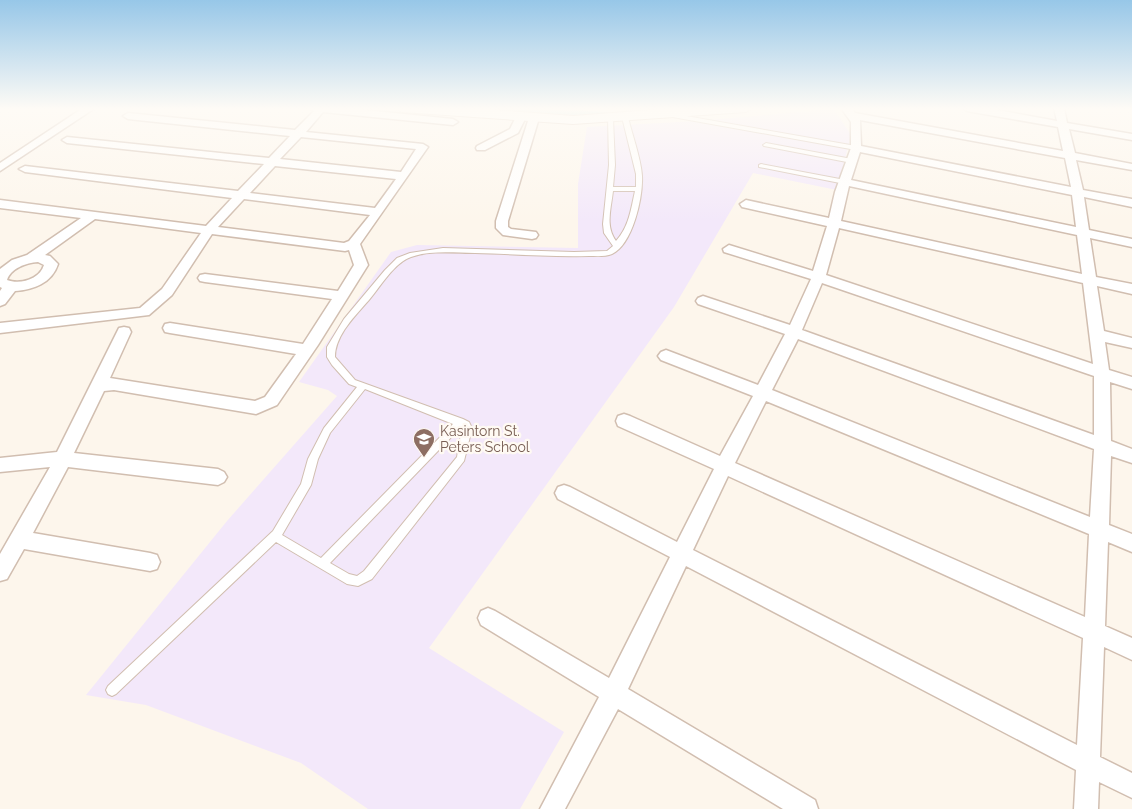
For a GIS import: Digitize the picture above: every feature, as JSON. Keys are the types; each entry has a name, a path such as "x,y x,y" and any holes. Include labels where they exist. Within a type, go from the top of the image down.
{"street":[{"path":"0,168 33,146"},
{"path":"120,146 404,176"},
{"path":"0,328 144,312 167,292 209,230 288,146"},
{"path":"0,204 345,247 354,244 423,147 411,146"},
{"path":"481,148 485,146"},
{"path":"521,146 502,221 502,228 507,232 532,235"},
{"path":"552,809 614,692 724,466 794,332 818,278 854,155 855,146"},
{"path":"1020,146 1132,168"},
{"path":"1069,146 1078,193 1102,373 1103,446 1086,809"},
{"path":"854,155 1132,203"},
{"path":"26,169 378,212"},
{"path":"845,182 1132,243"},
{"path":"746,204 1132,289"},
{"path":"31,259 44,259 51,264 51,268 44,276 28,284 11,286 1,282 2,273 16,264 31,259 93,216"},
{"path":"99,385 114,384 256,408 271,401 307,350 361,265 354,244"},
{"path":"730,249 795,268 818,278 1132,383"},
{"path":"205,278 342,296"},
{"path":"0,301 11,286"},
{"path":"703,301 794,332 1132,456"},
{"path":"170,328 307,350"},
{"path":"0,572 46,493 124,332"},
{"path":"1098,335 1132,343"},
{"path":"666,356 763,393 1132,543"},
{"path":"624,421 1132,648"},
{"path":"0,465 62,459 218,478"},
{"path":"564,493 1132,786"},
{"path":"19,539 150,562"},
{"path":"488,618 806,809"}],"lane":[{"path":"614,146 606,215 607,233 616,246"},
{"path":"277,534 278,538 346,579 358,581 368,575 461,458 468,428 460,422 352,382 331,357 330,347 353,314 400,260 410,255 443,250 608,253 627,233 632,224 639,189 639,174 628,146"},
{"path":"773,146 854,155"},
{"path":"812,146 854,155"},
{"path":"761,166 845,182"},
{"path":"609,188 639,189"},
{"path":"112,690 277,534 306,485 313,459 327,431 363,385"},
{"path":"322,564 460,422"}],"shaded area":[{"name":"Kasintorn St. Peters School","path":"584,146 848,146 837,190 753,173 674,307 429,648 564,732 520,809 368,809 301,763 146,705 86,695 227,521 337,396 328,390 299,382 391,252 417,245 578,248 578,184"}],"place":[{"name":"Kasintorn St. Peters School","path":"424,458"}]}
